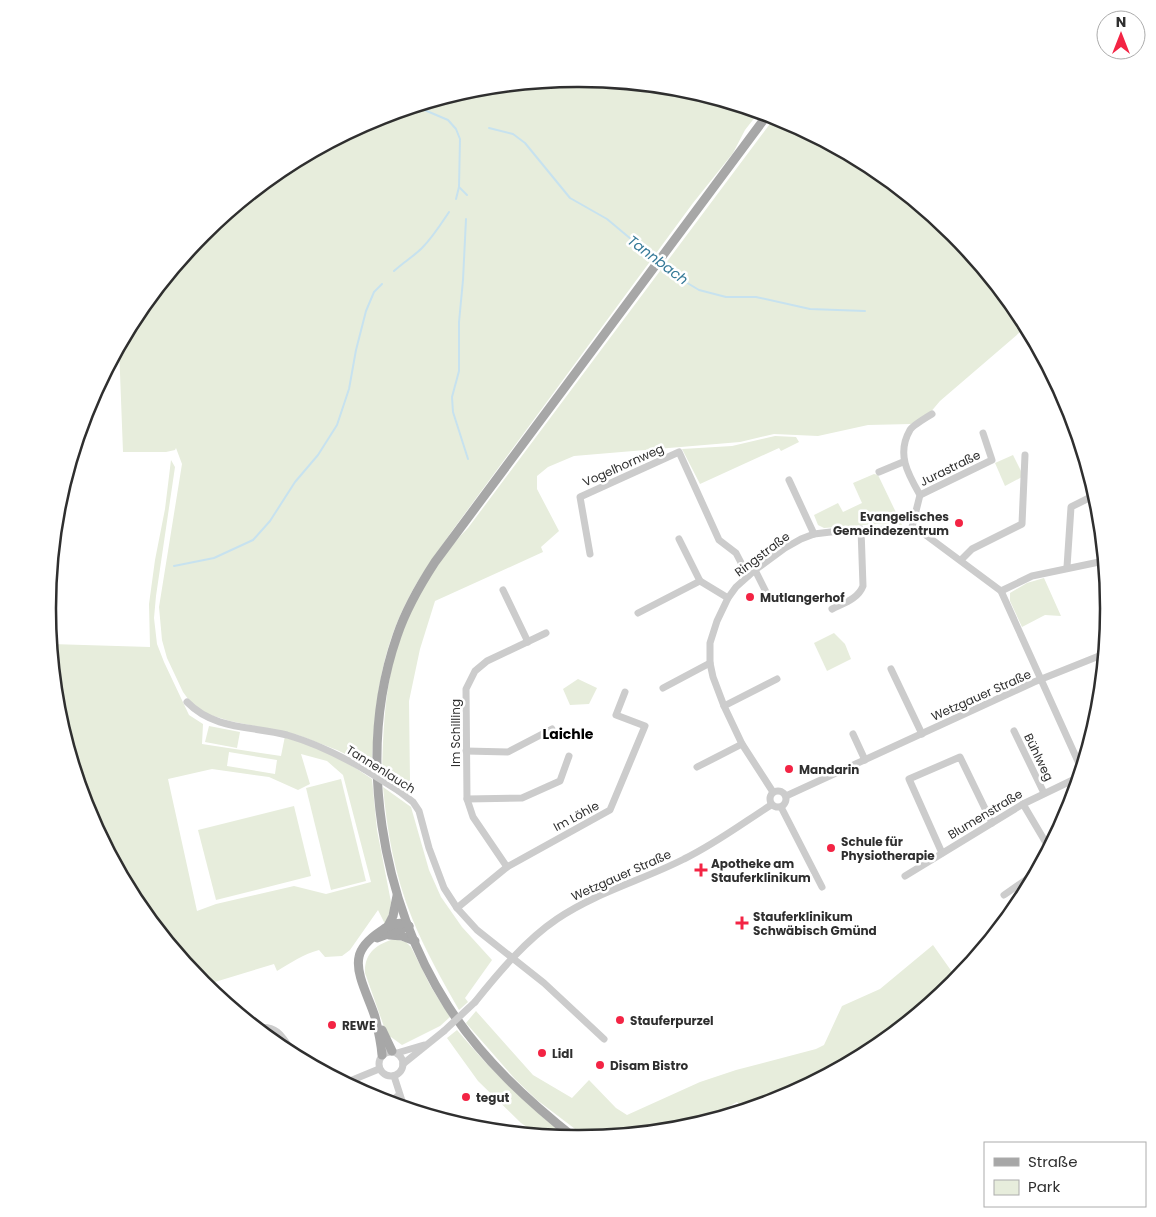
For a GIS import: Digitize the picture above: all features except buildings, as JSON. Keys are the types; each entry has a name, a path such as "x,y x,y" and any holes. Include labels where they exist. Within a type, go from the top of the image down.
{"main road":[{"path":"565,1130 516,1088 474,1041 448,1006 409,926 384,839 378,784 378,734 386,673 397,634 414,597 435,562 763,121"},
{"path":"388,926 393,916 398,893"},
{"path":"382,1055 375,1016 359,966 359,956 367,943 388,926 404,923 409,926"},
{"path":"367,943 409,926"},
{"path":"382,936 395,935 415,941"},
{"path":"375,1016 395,1052"}],"street":[{"path":"911,531 920,495 904,462 905,445 910,428 932,414"},
{"name":"Jurastraße","path":"920,495 992,460 983,433"},
{"name":"Vogelhornweg","path":"590,554 580,497 679,452 719,540 736,553 748,576"},
{"path":"960,560 972,549 1022,524 1025,455"},
{"path":"879,472 904,462"},
{"path":"789,480 814,534"},
{"path":"1067,567 1072,507 1088,499"},
{"path":"832,610 854,599 861,592 863,586 861,529"},
{"name":"Ringstraße","path":"773,792 742,744 713,677 710,664 710,643 716,621 736,587 785,548 814,534 861,529 923,533 1001,591 1077,760"},
{"path":"680,539 700,581 728,598"},
{"path":"1001,591 1032,576 1067,567 1098,562"},
{"path":"755,570 769,598"},
{"path":"638,613 700,581"},
{"path":"503,590 528,642"},
{"name":"Im Schilling","path":"507,867 473,816 467,799 466,689 475,671 487,661 546,633"},
{"name":"Wetzgauer Straße","path":"786,796 1040,680 1097,657"},
{"path":"663,688 710,664"},
{"path":"891,669 922,734"},
{"path":"724,706 777,679"},
{"name":"Im Löhle","path":"457,908 507,867 610,810 645,726 616,715 625,692"},
{"name":"Tannenlauch","path":"187,702 196,712 214,721 287,735 325,748 364,769 413,802 419,811 429,848 444,888 457,908 477,930 544,983 604,1039"},
{"path":"466,752 508,752 552,729"},
{"name":"Bühlweg","path":"1014,730 1044,793"},
{"path":"853,734 865,760"},
{"path":"697,767 742,744"},
{"path":"467,799 522,798 560,781 569,756"},
{"path":"942,853 908,779 960,757 992,823"},
{"name":"Blumenstraße","path":"906,876 1023,804 1070,781"},
{"path":"780,791 786,796 786,801 781,807 772,805 770,797 773,792 780,791"},
{"path":"1023,804 1044,842"},
{"name":"Wetzgauer Straße","path":"394,1076 401,1071 403,1064 444,1031 475,1002 535,936 556,920 573,909 686,858 772,805"},
{"path":"781,807 822,887"},
{"path":"1004,894 1019,886"},
{"path":"266,1026 276,1030 281,1037"},
{"name":"Wetzgauer Straße","path":"382,1055 426,1044"},
{"path":"395,1052 400,1056 403,1064"},
{"path":"382,1055 378,1060 379,1069 384,1074 394,1076 401,1100"},
{"path":"354,1079 379,1069"},
{"path":"396,1098 399,1095"}],"green space":[{"path":"544,88 612,88 646,91 680,97 755,117 745,130 733,153 693,203 452,531 418,581 398,619 385,660 377,702 372,767 337,750 298,735 230,721 207,714 191,703 183,692 167,658 162,640 159,607 182,464 176,448 166,452 123,452 120,360 144,319 164,291 186,264 234,216 288,175 347,141 378,126 410,114 443,105 510,91"},
{"path":"770,123 839,157 868,175 922,216 970,264 992,291 1020,332 940,401 929,414 911,424 868,425 818,436 774,434 740,442 574,456 548,467 537,476 537,489 559,531 541,547 543,552 435,601 420,649 409,701 410,782 404,786 382,773 384,722 391,671 403,632 420,594 442,559 468,528"},
{"path":"775,436 796,437 799,442 781,451 779,448 700,484 682,449 732,446"},
{"path":"1013,455 1022,473 1022,477 1005,486 995,463"},
{"path":"171,460 175,467 154,618 157,644 164,662 189,715 203,724 202,744 281,756 285,736 330,754 372,779 377,830 391,902 390,911 385,924 378,910 350,950 342,956 325,957 319,950 303,956 277,971 274,964 214,982 186,953 164,926 126,869 110,839 96,808 74,744 66,710 57,644 150,647 149,604 165,509","holes":["229,752 277,760 275,774 227,766","301,754 327,761 343,775 371,882 326,894 294,886 216,904 197,911 168,779 212,769 269,777 298,790 310,784"]},
{"path":"874,474 878,475 902,525 877,524 824,528 818,525 814,515 838,503 843,512 862,503 853,483"},
{"path":"1044,578 1061,616 1045,615 1022,627 1010,601 1010,593 1027,583"},
{"path":"834,633 845,644 851,659 827,671 814,643"},
{"path":"578,679 597,688 589,704 570,705 563,689"},
{"path":"209,726 240,732 237,748 205,742"},
{"path":"341,779 366,881 331,890 306,788"},
{"path":"383,787 411,807 429,870 441,897 462,927 492,960 465,998 468,1002 459,1010 428,953 406,902 393,854"},
{"path":"294,806 311,876 216,900 198,830"},
{"path":"394,939 406,942 411,947 431,987 450,1017 440,1026 402,1045 391,1037 388,1038 365,973 367,960 373,950"},
{"path":"933,945 952,972 922,1001 868,1042 839,1060 778,1091 746,1103 739,1105 737,1102 724,1109 680,1120 612,1129 576,1130 537,1100 515,1079 466,1023 476,1011 533,1075 572,1098 589,1080 616,1108 627,1115 700,1082 736,1070 816,1049 824,1045 842,1006 880,989"},
{"path":"457,1030 510,1087 558,1129 528,1128 521,1123 478,1081 447,1038"}],"waterway":[{"path":"425,110 448,120 456,129 460,139 459,187 456,199"},
{"name":"Tannbach","path":"489,128 513,134 525,143 570,198 607,219 656,260"},
{"path":"459,187 467,195"},
{"path":"394,271 426,244 449,212"},
{"path":"466,219 459,322 459,371 452,397 453,412 468,459"},
{"name":"Tannbach","path":"660,263 674,275 699,290 726,297 756,297 810,309 865,311"},
{"path":"174,566 214,558 253,540 270,521 295,482 318,455 337,425 349,389 366,311 374,292 382,284"}],"place":[{"name":"Evangelisches Gemeindezentrum","path":"959,523"},
{"name":"Mutlangerhof","path":"750,597"},
{"name":"Mandarin","path":"789,769"},
{"name":"Schule für Physiotherapie","path":"831,848"},
{"name":"Apotheke am Stauferklinikum","path":"701,870"},
{"name":"Stauferklinikum Schwäbisch Gmünd","path":"742,923"},
{"name":"Stauferpurzel","path":"620,1020"},
{"name":"REWE","path":"332,1025"},
{"name":"Lidl","path":"542,1053"},
{"name":"Disam Bistro","path":"600,1065"},
{"name":"tegut","path":"466,1097"}],"district":[{"name":"Laichle","path":"568,734"}]}
